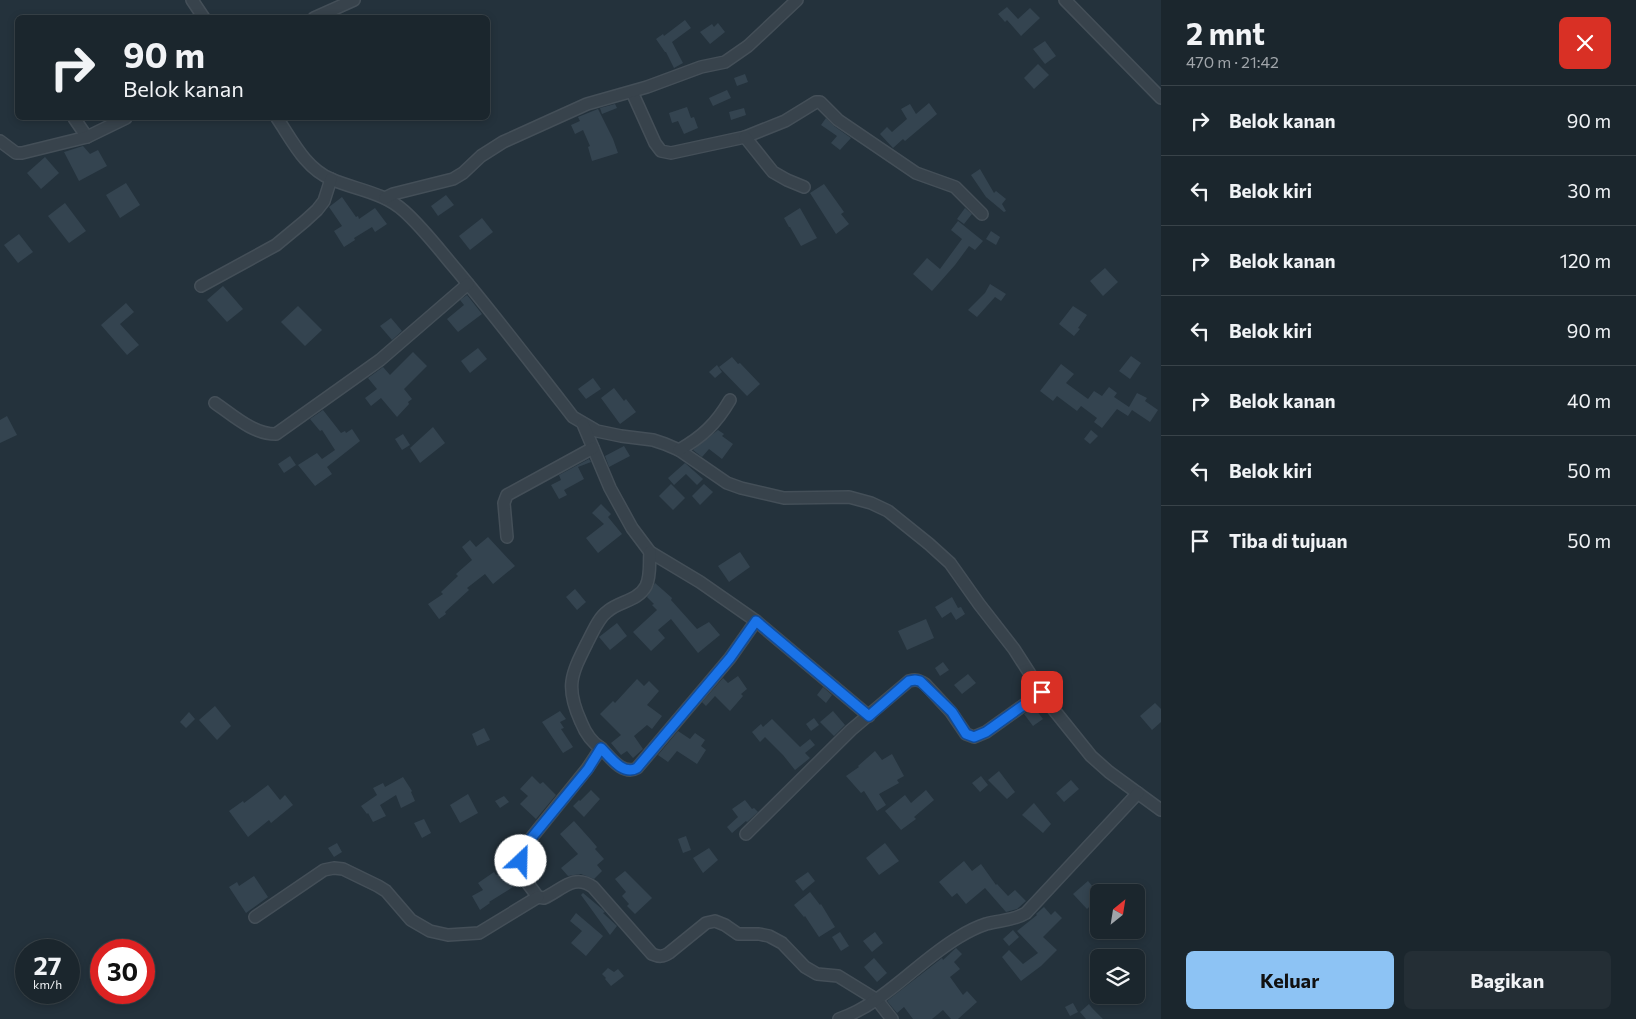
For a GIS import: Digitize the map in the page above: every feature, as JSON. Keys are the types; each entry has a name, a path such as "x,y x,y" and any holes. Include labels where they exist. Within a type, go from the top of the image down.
{"street":[{"path":"321,15 354,0"},
{"path":"385,198 393,194 453,180 502,142 587,104 632,92 702,67 725,62 738,54 797,0"},
{"path":"1065,0 1161,98"},
{"path":"195,1 202,15"},
{"path":"632,92 655,143 661,151 671,153 745,137 785,121 816,102 820,102 838,120 916,173 955,187 982,214"},
{"path":"75,120 87,137"},
{"path":"0,141 16,153 22,153 87,137 122,120"},
{"path":"278,120 303,158 318,172 331,179 385,198 404,211 468,284 528,357 563,404 583,424 597,431 653,440 678,450 727,482 741,488 784,498 849,497 871,503 888,511 950,563 1014,649 1050,705 1091,756 1161,810"},
{"path":"745,137 773,172 804,187"},
{"path":"201,286 276,245 317,210 324,201 331,179"},
{"path":"215,403 253,428 265,434 276,434 380,360 468,284"},
{"path":"678,450 693,442 719,419 730,400"},
{"path":"583,424 610,488 632,528 650,552 700,582 756,621 869,716"},
{"path":"507,537 504,503 507,495 593,448"},
{"path":"650,552 648,577 645,586 638,596 608,610 599,622 575,670 571,684 573,704 592,742 618,765 626,770 637,768 730,658 756,621"},
{"path":"746,834 850,730 909,681 920,681 952,712 966,734 974,737 986,732 1042,692"},
{"path":"538,897 523,877 522,856 528,842 588,769 601,748"},
{"path":"839,1019 877,1000 958,938 987,924 1010,921 1026,913 1138,793"},
{"path":"255,917 324,870 334,868 343,869 386,891 411,920 430,931 448,936 479,933 538,897 544,898 575,881 587,883 593,887 652,954 664,956 706,923 716,921 738,934 769,936 782,943 805,967 817,974 838,976 877,1000 892,1019"}],"building":[{"path":"1007,7 1018,19 1030,8 1040,18 1021,36 1007,20 1005,22 998,14"},
{"path":"685,20 691,28 672,42 683,63 674,68 666,52 656,39 663,34 664,36"},
{"path":"718,23 725,32 710,44 700,32 712,24 714,27"},
{"path":"1045,41 1056,56 1045,64 1033,49"},
{"path":"1038,64 1049,75 1034,89 1024,78"},
{"path":"745,74 748,82 737,86 734,78"},
{"path":"727,90 731,98 713,106 709,98"},
{"path":"929,103 937,114 905,141 903,139 893,148 880,134 887,127 892,132 907,119 901,109 910,104 916,114"},
{"path":"615,104 617,108 602,114 600,108"},
{"path":"687,107 691,118 694,117 698,128 684,134 678,121 672,123 669,113"},
{"path":"744,108 746,115 731,120 729,112"},
{"path":"598,109 618,153 592,161 588,147 590,146 583,130 575,134 571,125 580,121 578,117"},
{"path":"826,118 851,138 840,150 831,143 837,136 821,125"},
{"path":"83,146 90,154 98,150 107,166 79,181 64,152"},
{"path":"45,157 59,173 41,189 27,173"},
{"path":"980,169 994,193 996,191 1006,199 1002,204 1006,211 1004,212 986,197 971,175"},
{"path":"126,183 140,205 120,218 106,195"},
{"path":"824,184 844,212 841,214 849,224 836,234 810,193"},
{"path":"446,195 454,205 438,216 431,206"},
{"path":"342,197 359,219 375,208 387,224 375,232 372,227 354,238 355,240 344,247 334,231 342,226 329,207"},
{"path":"65,203 86,231 69,243 48,216"},
{"path":"800,208 817,238 801,246 784,218"},
{"path":"965,208 972,214 964,224 957,219"},
{"path":"482,218 493,232 470,250 459,236"},
{"path":"958,221 983,241 975,250 969,246 932,291 913,274 927,258 940,269 962,239 951,230"},
{"path":"991,231 1000,237 996,245 986,239"},
{"path":"19,234 33,252 18,263 4,245"},
{"path":"1105,268 1118,282 1103,296 1090,281"},
{"path":"990,284 1006,294 1001,301 995,297 977,317 968,310 985,293"},
{"path":"223,286 243,309 227,322 207,300"},
{"path":"467,295 482,314 458,332 447,319 464,305 460,300"},
{"path":"126,303 134,312 120,324 139,345 127,355 101,325"},
{"path":"298,306 322,330 305,346 281,322"},
{"path":"1073,306 1087,315 1074,336 1059,324"},
{"path":"391,318 402,331 392,340 380,326"},
{"path":"478,348 487,359 470,373 461,361"},
{"path":"413,352 427,366 404,389 412,399 408,402 409,404 397,417 381,398 371,406 365,398 377,389 368,378 383,367 390,375"},
{"path":"1131,356 1141,363 1130,379 1119,371"},
{"path":"732,357 760,384 747,396 719,367"},
{"path":"1061,364 1074,374 1066,383 1088,399 1094,391 1102,396 1109,387 1117,393 1114,397 1129,407 1137,393 1147,398 1145,401 1158,410 1150,422 1132,410 1128,416 1117,409 1102,428 1094,422 1097,418 1081,406 1077,411 1057,396 1053,401 1040,391"},
{"path":"717,365 722,372 715,378 709,372"},
{"path":"593,378 601,389 586,399 578,389"},
{"path":"614,388 636,412 620,424 601,398"},
{"path":"323,410 341,433 345,431 346,433 352,429 360,441 327,467 332,474 315,486 298,465 317,453 322,459 335,450 322,430 320,431 310,419"},
{"path":"7,416 17,435 0,443 0,420"},
{"path":"433,427 445,443 420,463 410,448"},
{"path":"718,430 724,434 722,436 733,444 722,459 709,449 702,457 693,450"},
{"path":"1091,430 1098,436 1090,444 1084,439"},
{"path":"403,434 410,445 402,450 395,439"},
{"path":"624,446 630,456 609,467 605,456"},
{"path":"290,456 296,465 284,473 278,464"},
{"path":"589,459 591,462 578,467 584,479 564,490 567,495 559,499 551,485 561,480 559,475"},
{"path":"685,463 703,479 697,485 686,474 674,485 668,478"},
{"path":"671,484 685,498 673,510 659,496"},
{"path":"704,484 713,492 700,505 692,496"},
{"path":"601,504 611,514 608,517 622,534 598,553 586,538 604,524 592,513"},
{"path":"488,537 515,566 493,584 485,574 467,588 469,590 439,619 428,604 443,594 441,592 458,576 456,574 472,560 462,547 470,540 476,547"},
{"path":"740,552 750,567 729,582 718,566"},
{"path":"655,583 672,598 671,600 697,629 709,622 720,635 698,653 671,619 658,630 665,638 651,651 633,632 657,610 647,597"},
{"path":"575,589 586,602 577,610 566,597"},
{"path":"952,597 958,608 961,607 965,614 956,620 951,612 942,618 935,607"},
{"path":"926,619 934,638 907,650 898,631"},
{"path":"617,623 627,636 610,650 599,637"},
{"path":"943,662 949,670 940,676 935,668"},
{"path":"968,674 976,683 962,694 954,685"},
{"path":"738,676 747,689 741,694 743,696 730,711 715,696 706,706 702,702 723,678 728,683"},
{"path":"637,679 644,686 649,681 659,691 647,705 662,716 652,729 647,725 634,736 643,749 633,758 627,751 621,755 611,743 621,735 600,714 613,701 615,703"},
{"path":"823,687 832,695 826,703 817,695"},
{"path":"1155,703 1161,709 1161,722 1152,730 1140,716"},
{"path":"215,706 231,726 217,740 199,720"},
{"path":"1034,707 1043,719 1033,726 1024,714"},
{"path":"560,711 566,719 560,722 564,728 561,729 573,747 563,753 542,722"},
{"path":"833,711 845,725 834,736 820,722"},
{"path":"189,712 195,719 186,728 180,722"},
{"path":"814,718 819,725 811,731 806,724"},
{"path":"772,719 800,747 810,739 815,745 805,753 810,758 795,770 765,737 760,742 752,732 761,724 763,727"},
{"path":"484,728 490,740 477,746 472,734"},
{"path":"678,731 690,739 695,733 705,740 701,746 706,750 697,764 677,751 668,762 658,755"},
{"path":"875,751 882,760 892,754 904,776 897,780 899,783 879,794 886,805 877,811 864,791 861,793 846,776 859,767"},
{"path":"999,771 1015,792 1007,799 988,780"},
{"path":"532,776 540,784 543,782 556,795 536,819 520,804 528,796 520,789"},
{"path":"981,776 988,785 980,792 972,783"},
{"path":"403,777 412,791 415,801 401,808 396,795 380,805 386,816 373,822 361,806 377,795 373,788 383,783 385,787"},
{"path":"1071,780 1079,789 1064,802 1056,793"},
{"path":"268,785 280,800 285,795 293,805 271,823 269,820 248,837 229,811 243,801 244,803"},
{"path":"591,790 600,799 584,817 573,806"},
{"path":"926,790 934,800 914,817 916,819 901,830 885,811 905,795 911,803"},
{"path":"468,794 478,813 460,823 450,805"},
{"path":"504,796 509,802 500,808 495,801"},
{"path":"745,800 752,809 754,808 758,812 732,833 727,827 738,817 732,809"},
{"path":"1034,803 1051,824 1043,833 1022,815"},
{"path":"424,819 431,833 422,838 414,823"},
{"path":"574,821 597,847 595,849 604,859 597,865 602,871 594,879 581,874 568,876 561,868 578,854 560,834"},
{"path":"686,836 691,850 683,853 678,839"},
{"path":"337,843 342,852 334,857 328,848"},
{"path":"885,843 899,861 879,875 866,858"},
{"path":"709,848 718,860 703,873 693,858"},
{"path":"964,861 972,871 981,864 996,885 1008,896 1015,890 1026,901 1017,909 1006,912 985,888 966,904 957,893 952,897 939,882"},
{"path":"509,868 517,882 512,885 513,887 480,910 472,896 483,890 478,883 494,872 496,875"},
{"path":"625,871 652,898 635,914 627,906 629,904 622,896 626,892 615,879"},
{"path":"808,872 815,881 803,891 795,881"},
{"path":"254,876 268,897 246,913 229,887 237,882 239,886"},
{"path":"1088,881 1091,884 1090,906 1087,909 1073,894"},
{"path":"810,892 821,904 835,927 819,937 805,916 794,905"},
{"path":"583,893 602,909 605,912 603,913 617,926 610,935 581,895"},
{"path":"1044,907 1051,915 1055,911 1062,918 1043,937 1057,950 1041,966 1021,981 1002,957 1009,950 1023,964 1038,953 1017,931"},
{"path":"576,913 603,936 586,956 571,943 582,931 570,921"},
{"path":"1013,930 1019,937 1009,946 1003,939"},
{"path":"840,932 849,946 841,951 832,937"},
{"path":"875,932 883,943 872,952 863,941"},
{"path":"956,948 962,954 954,962 960,969 950,977 963,995 967,991 977,1002 958,1019 951,1019 943,1010 932,1019 913,1019 904,1007 897,1013 887,1001 942,958 943,960"},
{"path":"874,958 887,973 877,982 864,967"},
{"path":"608,968 614,972 618,969 624,976 611,986 602,974"},
{"path":"1073,1003 1078,1012 1070,1016 1065,1007"},
{"path":"1089,1004 1103,1019 1086,1019 1080,1012"}],"route":[{"path":"521,861 528,842 588,769 601,748 618,765 626,770 637,768 730,658 756,621 869,716 909,681 915,680 925,684 952,712 966,734 974,737 986,732 1042,692"}]}
